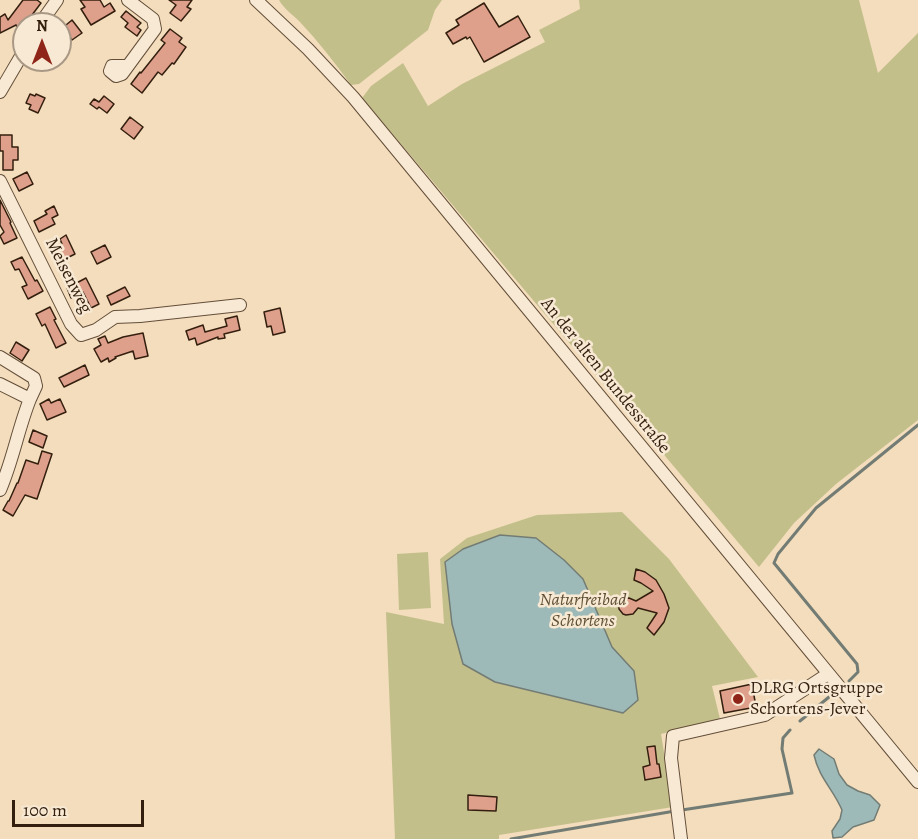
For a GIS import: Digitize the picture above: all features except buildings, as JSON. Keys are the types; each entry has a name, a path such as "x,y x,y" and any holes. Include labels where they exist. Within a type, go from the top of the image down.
{"street":[{"path":"128,0 153,19 155,29 128,66"},
{"name":"An der alten Bundesstraße","path":"256,0 308,49 353,97 918,782"},
{"path":"0,92 12,72"},
{"name":"Meisenweg","path":"0,181 71,324 81,335 96,330 115,317 240,305"},
{"path":"0,357 34,378 36,386 23,416 15,450 1,483"},
{"path":"0,384 30,399"},
{"path":"681,839 671,758 673,736 765,715 828,674"}],"green space":[{"path":"279,0 442,0 435,10 428,30 359,84 351,85 320,44"},
{"path":"579,0 859,0 878,73 918,33 918,420 836,484 794,523 759,567 362,98 371,86 403,63 428,106 462,84 545,42 539,30 580,9"},
{"name":"Naturfreibad Schortens","path":"622,512 669,559 758,677 712,686 720,719 661,734 673,807 499,835 499,839 395,839 386,612 444,624 440,559 467,538 537,515"},
{"path":"428,552 431,608 399,610 397,554"}],"water":[{"path":"500,535 536,538 564,560 583,579 612,647 634,671 638,700 623,713 495,682 463,664 452,624 445,562 463,549"},
{"path":"819,749 834,759 839,774 847,785 870,795 880,805 874,820 853,827 842,837 833,838 832,831 840,819 842,810 816,763 814,755"}],"waterway":[{"path":"849,681 858,672 857,664 774,563 778,554 816,508 918,425"},
{"path":"800,721 829,697"},
{"path":"682,810 792,793 782,749 783,738 790,730"},
{"path":"511,839 675,811"}],"place":[{"name":"DLRG Ortsgruppe Schortens-Jever","path":"738,699"}]}
